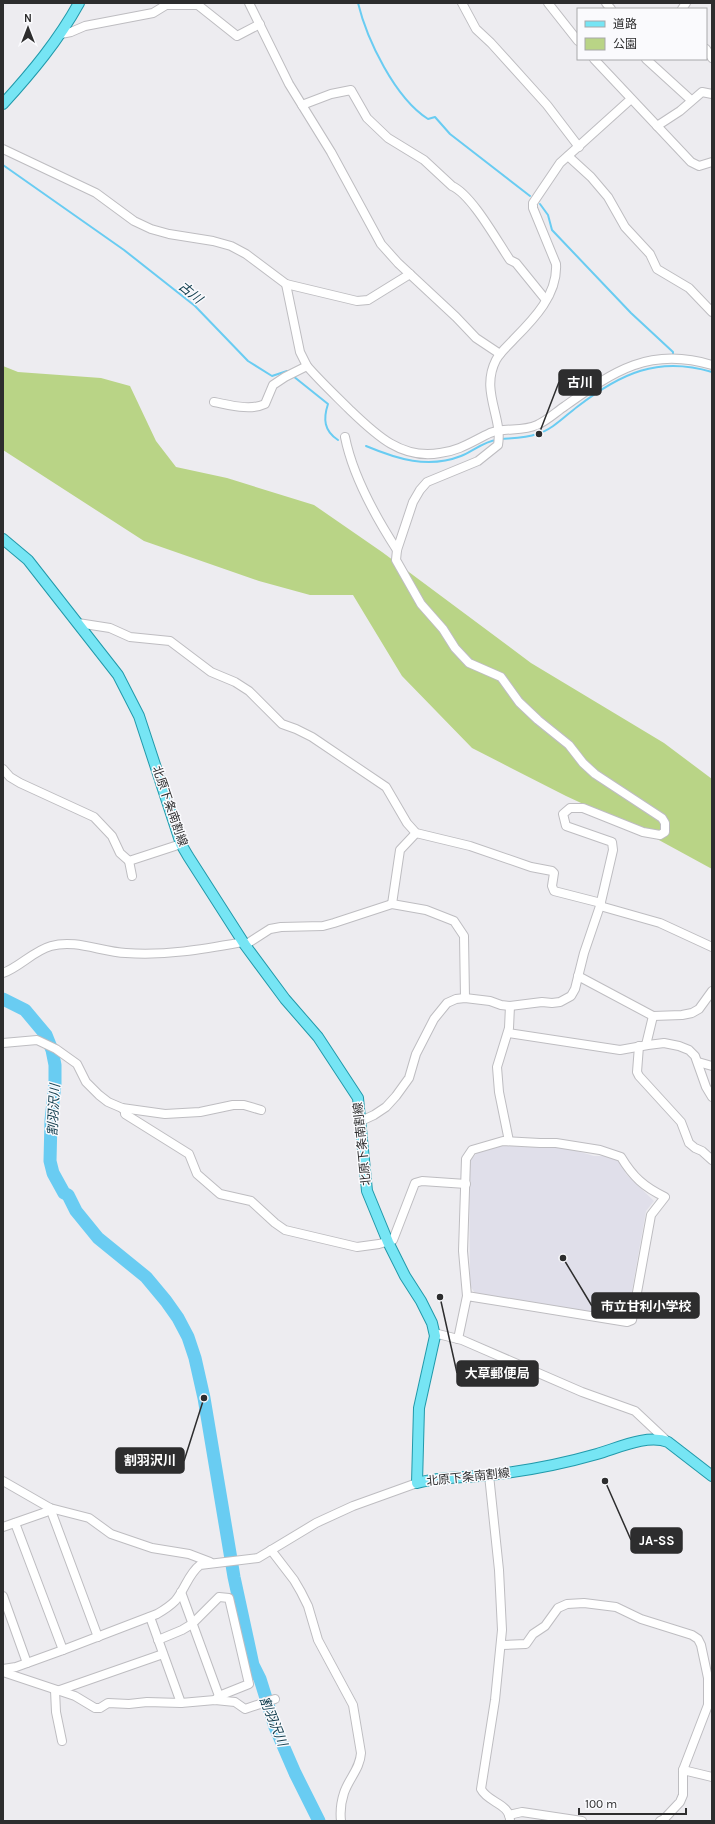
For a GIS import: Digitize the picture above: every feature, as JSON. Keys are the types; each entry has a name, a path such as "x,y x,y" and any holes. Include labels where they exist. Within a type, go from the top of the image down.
{"main road":[{"path":"3,104 42,60 61,34 79,3"},
{"name":"北原下条南割線","path":"3,539 28,560 118,675 139,716 181,844 244,943 285,999 318,1037 358,1098 364,1174 367,1191 388,1242 405,1276 432,1323 435,1336 419,1408 417,1483 444,1477 489,1475 527,1470 579,1459 628,1444 660,1439 668,1442"},
{"path":"668,1442 710,1471"}],"street":[{"path":"249,3 289,84 331,152 382,244 410,274 476,338 500,354"},
{"path":"462,3 476,29 491,43 547,106 579,147"},
{"path":"548,3 577,40"},
{"path":"61,34 71,32 85,26 152,13 166,4 198,5 237,36 260,24"},
{"path":"595,60 690,162 699,166 712,162"},
{"path":"647,60 691,100"},
{"path":"302,105 332,94 351,90 367,118 388,138 424,160 452,186 458,188 472,204 510,260 516,263 546,300"},
{"path":"657,126 680,111 702,92 712,94"},
{"path":"498,436 493,410 491,384 492,370 500,354 542,308 556,272 556,264 533,208 533,203 560,163 631,99"},
{"path":"3,149 96,193 134,221 151,229 231,246 246,254 286,284 357,301 368,300 410,274"},
{"path":"568,156 591,177 608,197 625,227 650,254 657,269 689,288 712,312"},
{"path":"286,284 300,352 306,366 376,435 392,445 406,451 430,454 451,451 492,432 498,436"},
{"path":"361,1121 386,1107 396,1096 409,1078 416,1054 441,1009 447,1003 456,999 465,998 510,1006 542,1002 560,1002 571,996 575,990 584,953 601,904 613,850 612,842 566,826 563,814 570,808 583,808 643,832 660,835 665,832 665,823 662,818 619,791 583,763 569,745 538,720 520,702 502,677 469,663 455,648 444,629 421,604 396,560 397,550 413,502 427,482 478,461 498,436 523,430 539,424 612,375 643,361 655,359 678,358 712,364"},
{"path":"214,402 242,407 260,407 265,404 273,385 285,376 306,366"},
{"path":"345,437 359,481 386,533 397,550"},
{"path":"78,623 110,628 130,637 170,641 211,672 235,682 250,691 282,724 312,737 386,787 407,823 416,833 470,846 531,867 552,871 554,873 552,886 554,891 660,923 712,947"},
{"path":"3,769 10,777 20,783 94,817 112,836 120,853 129,861 132,876"},
{"path":"392,904 400,850 416,833"},
{"path":"129,861 181,844"},
{"path":"3,973 51,946 63,944 87,946 125,953 163,954 188,952 244,943 270,929 281,927 323,926 392,904 426,910 454,921 460,928 464,936 465,945 465,998"},
{"path":"578,976 652,1016 682,1015 692,1013 699,1009 712,991"},
{"path":"509,1141 499,1092 497,1067 508,1033 510,1006"},
{"path":"652,1016 637,1072 680,1122 690,1143 712,1160"},
{"path":"508,1033 620,1050 664,1043 679,1046 689,1050 698,1062 706,1087 712,1097"},
{"path":"3,1043 37,1040 56,1049 77,1064 86,1082 99,1095 108,1102 122,1108 165,1114 189,1114 233,1105 244,1105 261,1110"},
{"path":"698,1062 712,1066"},
{"path":"122,1108 125,1111 125,1114 189,1154 197,1174 220,1194 251,1201 285,1230 357,1247 393,1240 415,1183 422,1181 466,1184"},
{"path":"458,1339 467,1296 463,1251 466,1159 472,1150 492,1143 509,1141 573,1144 612,1153 621,1157 627,1168 647,1188 665,1197 651,1215 632,1320 627,1322 620,1321 467,1296"},
{"path":"434,1333 458,1339 515,1362 582,1392 634,1411 668,1442"},
{"path":"489,1475 499,1570 502,1630 495,1700 480,1789 484,1795 504,1807 510,1818 522,1812 582,1821"},
{"path":"3,1481 50,1508 88,1518 111,1534 152,1548 189,1554 210,1562"},
{"path":"3,1669 27,1663 63,1650 150,1617 168,1608 176,1600 195,1569 200,1565 210,1562 258,1558 316,1523 335,1514 417,1483"},
{"path":"3,1527 46,1512 50,1508"},
{"path":"50,1508 98,1637"},
{"path":"15,1523 63,1650"},
{"path":"271,1550 294,1580 301,1592 308,1606 318,1640 353,1705 361,1760 344,1793 340,1821"},
{"path":"180,1592 217,1698"},
{"path":"3,1596 27,1663"},
{"path":"3,1672 75,1696 95,1708 100,1708 108,1703 180,1703 217,1698 249,1684 230,1598 219,1597 192,1624 158,1640"},
{"path":"501,1645 526,1644 533,1634 545,1626 558,1608 567,1604 586,1603 616,1607 641,1619 692,1635 698,1639 709,1669 708,1705 683,1770 683,1795 680,1802 664,1819 660,1821"},
{"path":"150,1617 180,1703"},
{"path":"56,1690 163,1654"},
{"path":"56,1690 56,1712 62,1741"},
{"path":"217,1698 235,1702 245,1708 274,1699"},
{"path":"683,1770 712,1777"}],"shaded area":[{"path":"508,1143 563,1147 594,1156 608,1156 615,1158 621,1163 626,1174 654,1201 646,1211 628,1313 623,1317 475,1293 470,1286 469,1161 478,1152"}],"green space":[{"path":"3,366 18,372 101,378 130,386 156,441 176,467 227,478 314,505 382,552 531,663 664,743 712,779 712,869 646,833 566,796 472,748 402,676 353,595 310,595 259,581 144,541 3,450"}],"waterway":[{"path":"358,3 362,18 375,50 384,67 404,97 416,110 428,119 435,117 450,134 530,196"},
{"name":"古川","path":"3,165 124,250 195,306 248,361 272,376 287,371 288,372"},
{"path":"540,204 548,215 552,230 631,313 673,352 673,356"},
{"name":"古川","path":"501,439 519,438 543,432 609,385 641,371 657,367 674,366 712,372"},
{"name":"古川","path":"293,376 328,404 325,415 327,429 338,440"},
{"name":"古川","path":"366,446 389,455 413,461 437,462 461,456 487,442 497,440"},
{"name":"割羽沢川","path":"3,999 25,1010 46,1035 52,1050 55,1065 55,1084 51,1120 50,1161 53,1173 64,1193 68,1195 76,1211 98,1238 146,1277 178,1318 188,1337 195,1358 204,1398 234,1577 253,1665 260,1679 275,1727 295,1773 319,1821"}],"place":[{"name":"古川","path":"539,434"},
{"name":"市立甘利小学校","path":"563,1258"},
{"name":"大草郵便局","path":"440,1297"},
{"name":"割羽沢川","path":"204,1398"},
{"name":"JA-SS","path":"605,1481"}]}
